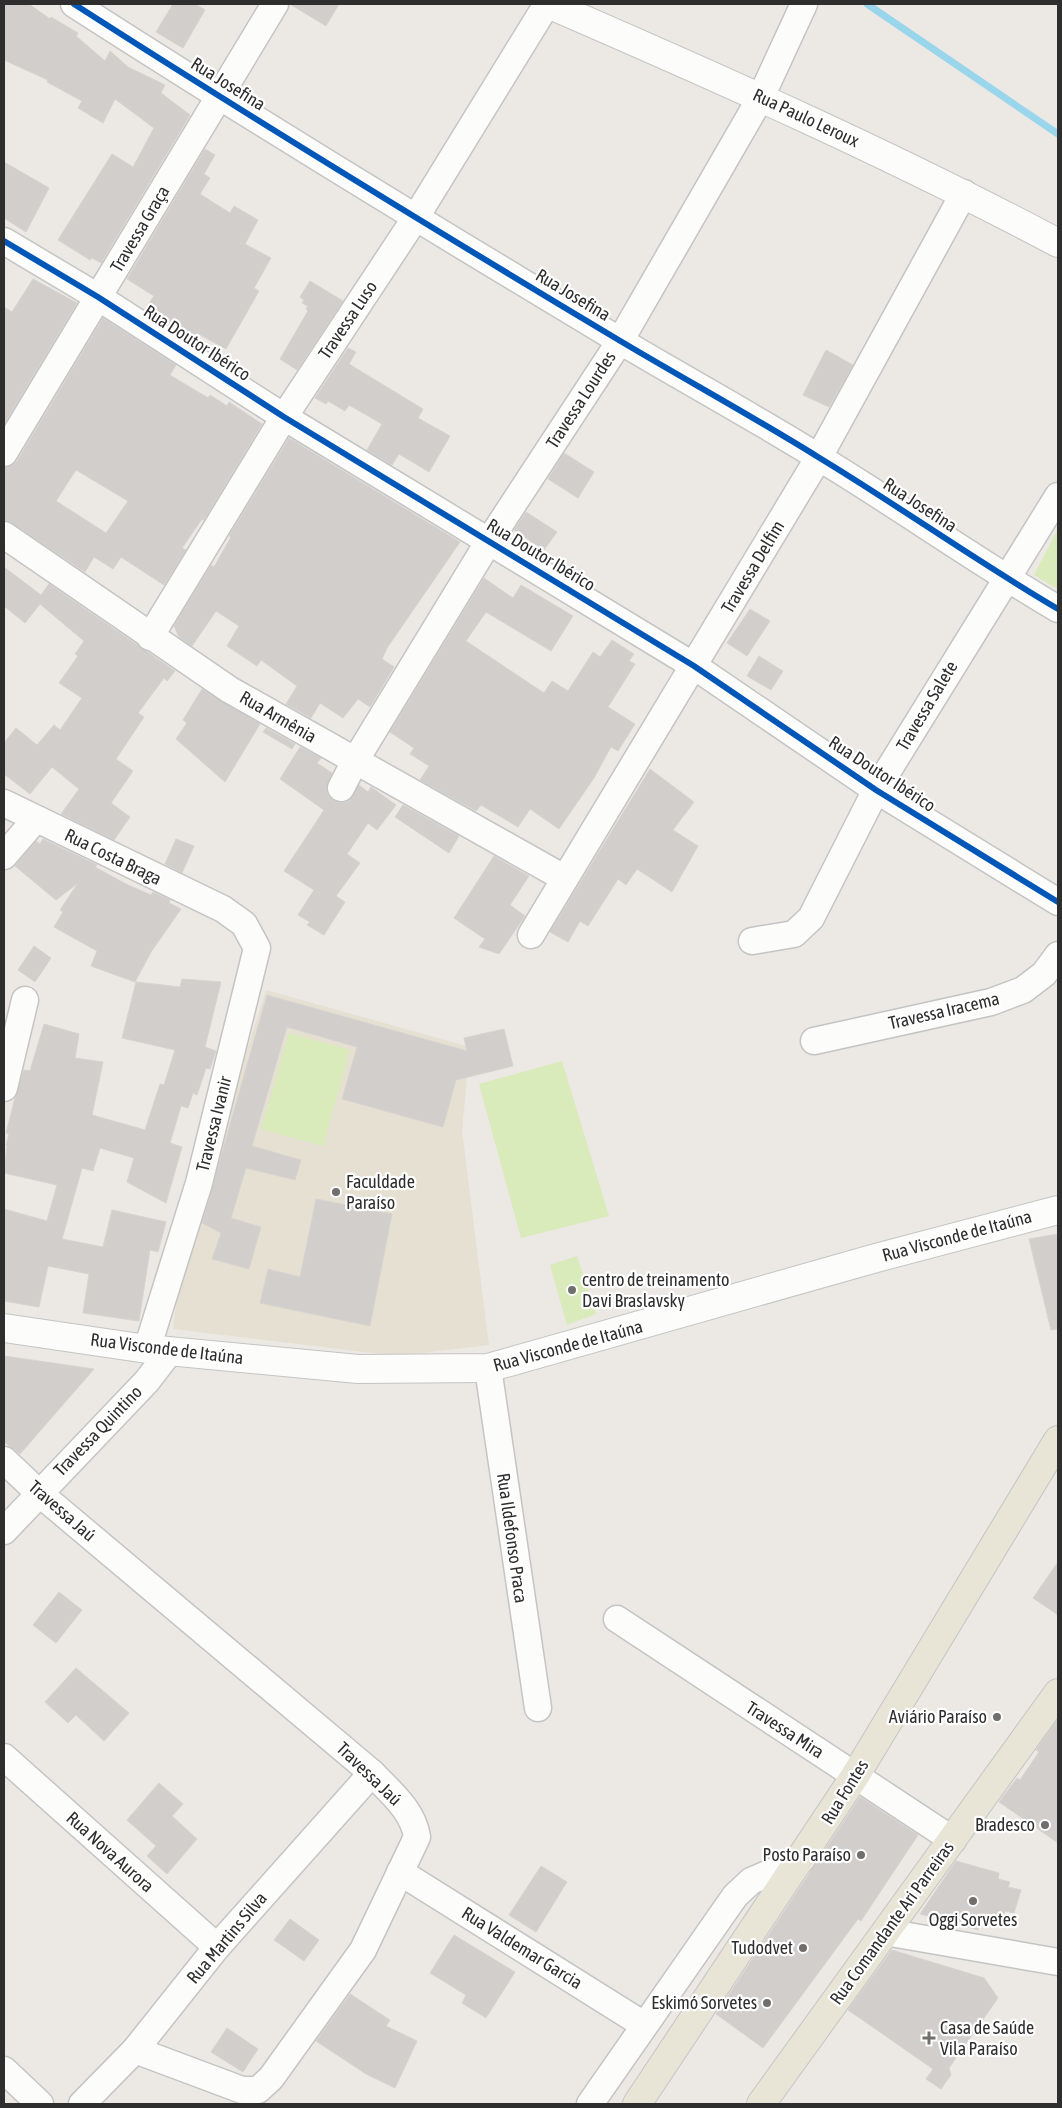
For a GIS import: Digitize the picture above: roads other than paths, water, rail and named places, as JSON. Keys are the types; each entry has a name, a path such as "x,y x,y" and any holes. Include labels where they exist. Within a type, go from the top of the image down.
{"main road":[{"name":"Rua Paulo Leroux","path":"548,4 761,97 964,193 1058,243"},
{"name":"Rua Visconde de Itaúna","path":"4,1328 159,1350 358,1369 488,1368 876,1258 1058,1210"},
{"name":"Rua Fontes","path":"637,2104 802,1859 855,1776 1058,1440"},
{"name":"Rua Comandante Ari Parreiras","path":"761,2104 1058,1693"}],"street":[{"name":"Rua Josefina","path":"74,4 220,97 416,217 620,341 819,457 1006,578 1058,609"},
{"name":"Travessa Graça","path":"4,453 275,4"},
{"name":"Travessa Luso","path":"150,637 284,417 416,217 548,4"},
{"name":"Travessa Lourdes","path":"341,788 355,761 489,540 620,341 761,97 804,4"},
{"name":"Travessa Delfim","path":"531,935 819,457 964,193"},
{"name":"Rua Doutor Ibérico","path":"4,241 98,297 284,417 694,666 876,790 1058,902"},
{"name":"Travessa Salete","path":"752,941 794,934 811,918 876,790 1058,496"},
{"name":"Rua Armênia","path":"4,535 150,637 230,690 564,878"},
{"name":"Rua Costa Braga","path":"4,803 223,910"},
{"path":"4,856 36,819"},
{"name":"Travessa Ivanir","path":"159,1350 257,948 244,924 223,910"},
{"name":"Travessa Iracema","path":"814,1041 991,1002 1023,990 1044,974 1058,955"},
{"path":"4,1088 26,1000"},
{"name":"Travessa Quintino","path":"4,1532 146,1381 159,1350"},
{"name":"Rua Ildefonso Praca","path":"488,1368 538,1708"},
{"name":"Travessa Jaú","path":"4,1460 39,1493 372,1773 407,1810 415,1823 417,1837 363,1950 271,2078 258,2090 242,2090 135,2050"},
{"name":"Travessa Mira","path":"617,1619 953,1840"},
{"name":"Rua Nova Aurora","path":"4,1757 217,1947"},
{"name":"Rua Martins Silva","path":"82,2104 135,2050 217,1947 372,1773"},
{"path":"590,2104 734,1896 751,1881 802,1859"},
{"name":"Rua Valdemar Garcia","path":"400,1872 644,2025"},
{"path":"885,1932 1058,1962"},
{"path":"4,2070 40,2104"}],"waterway":[{"path":"867,4 1058,134"}],"place":[{"name":"Faculdade Paraíso","path":"336,1192"},
{"name":"centro de treinamento Davi Braslavsky","path":"572,1290"},
{"name":"Aviário Paraíso","path":"997,1717"},
{"name":"Bradesco","path":"1045,1825"},
{"name":"Posto Paraíso","path":"861,1855"},
{"name":"Oggi Sorvetes","path":"973,1901"},
{"name":"Tudodvet","path":"803,1948"},
{"name":"Eskimó Sorvetes","path":"767,2003"},
{"name":"Casa de Saúde Vila Paraíso","path":"929,2038"}]}
